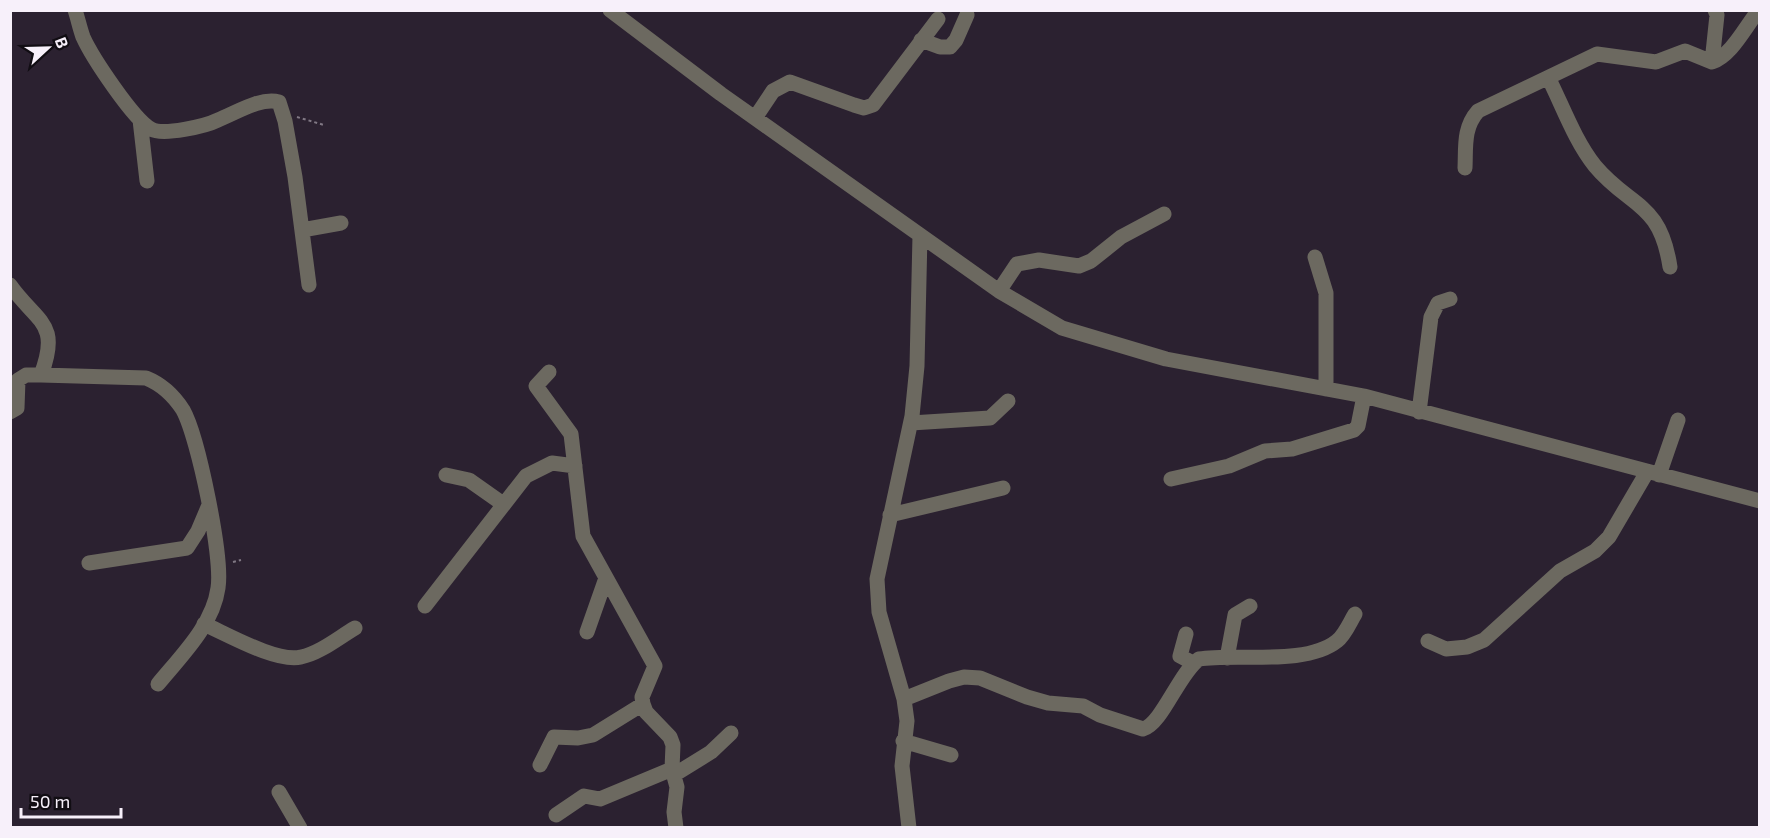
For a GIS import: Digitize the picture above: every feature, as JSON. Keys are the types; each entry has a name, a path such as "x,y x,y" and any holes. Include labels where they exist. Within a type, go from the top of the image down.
{"street":[{"path":"75,10 83,37 98,64 140,120 152,130 164,132 208,125 263,103 279,102 283,107 309,285"},
{"path":"610,10 756,118 999,291 1062,328 1166,359 1364,396 1760,501"},
{"path":"1712,62 1717,15 1715,10"},
{"path":"1465,168 1466,132 1471,119 1478,111 1549,79 1597,54 1656,62 1685,51 1712,62 1728,54 1741,32 1759,10"},
{"path":"921,40 940,47 950,47 967,15"},
{"path":"756,118 773,92 790,82 864,108 873,105 938,19"},
{"path":"1549,79 1595,166 1656,222 1667,248 1670,267"},
{"path":"140,120 147,181"},
{"path":"999,291 1017,264 1039,260 1079,266 1085,264 1121,237 1164,214"},
{"path":"302,230 341,223"},
{"path":"909,828 902,766 907,721 904,699 879,612 877,579 911,423 917,366 920,235"},
{"path":"1315,257 1326,292 1326,389"},
{"path":"10,285 44,325 49,338 50,351 41,375"},
{"path":"1419,412 1431,317 1438,303 1450,299"},
{"path":"549,372 536,386 571,434 583,536 655,666 642,698 646,712 670,737 673,772 677,786 674,812 676,828"},
{"path":"10,412 17,408 18,380 26,375 101,375 146,378 157,382 184,412 215,532 218,589 204,624 158,684"},
{"path":"1171,479 1229,466 1265,451 1292,449 1354,430 1358,426 1364,396"},
{"path":"911,423 990,418 1008,401"},
{"path":"1428,641 1446,649 1467,647 1484,640 1560,571 1595,551 1609,537 1653,474 1678,420"},
{"path":"425,606 526,476 552,463 575,466"},
{"path":"446,475 469,480 503,504"},
{"path":"890,515 1003,488"},
{"path":"88,563 187,548 198,531 209,505"},
{"path":"587,632 606,578"},
{"path":"1227,658 1235,615 1250,606"},
{"path":"904,699 957,679 980,678 1027,697 1048,703 1083,706 1100,715 1143,729 1154,723 1193,663 1199,659 1269,657 1323,650 1339,640 1355,614"},
{"path":"204,624 268,652 299,658 313,653 355,628"},
{"path":"1186,634 1180,656 1193,663"},
{"path":"540,765 554,737 578,738 593,735 643,704"},
{"path":"556,815 584,796 600,798 673,772 711,752 731,733"},
{"path":"903,741 951,755"},
{"path":"279,792 300,828"}],"path":[{"path":"283,107 292,115 324,125"}]}
